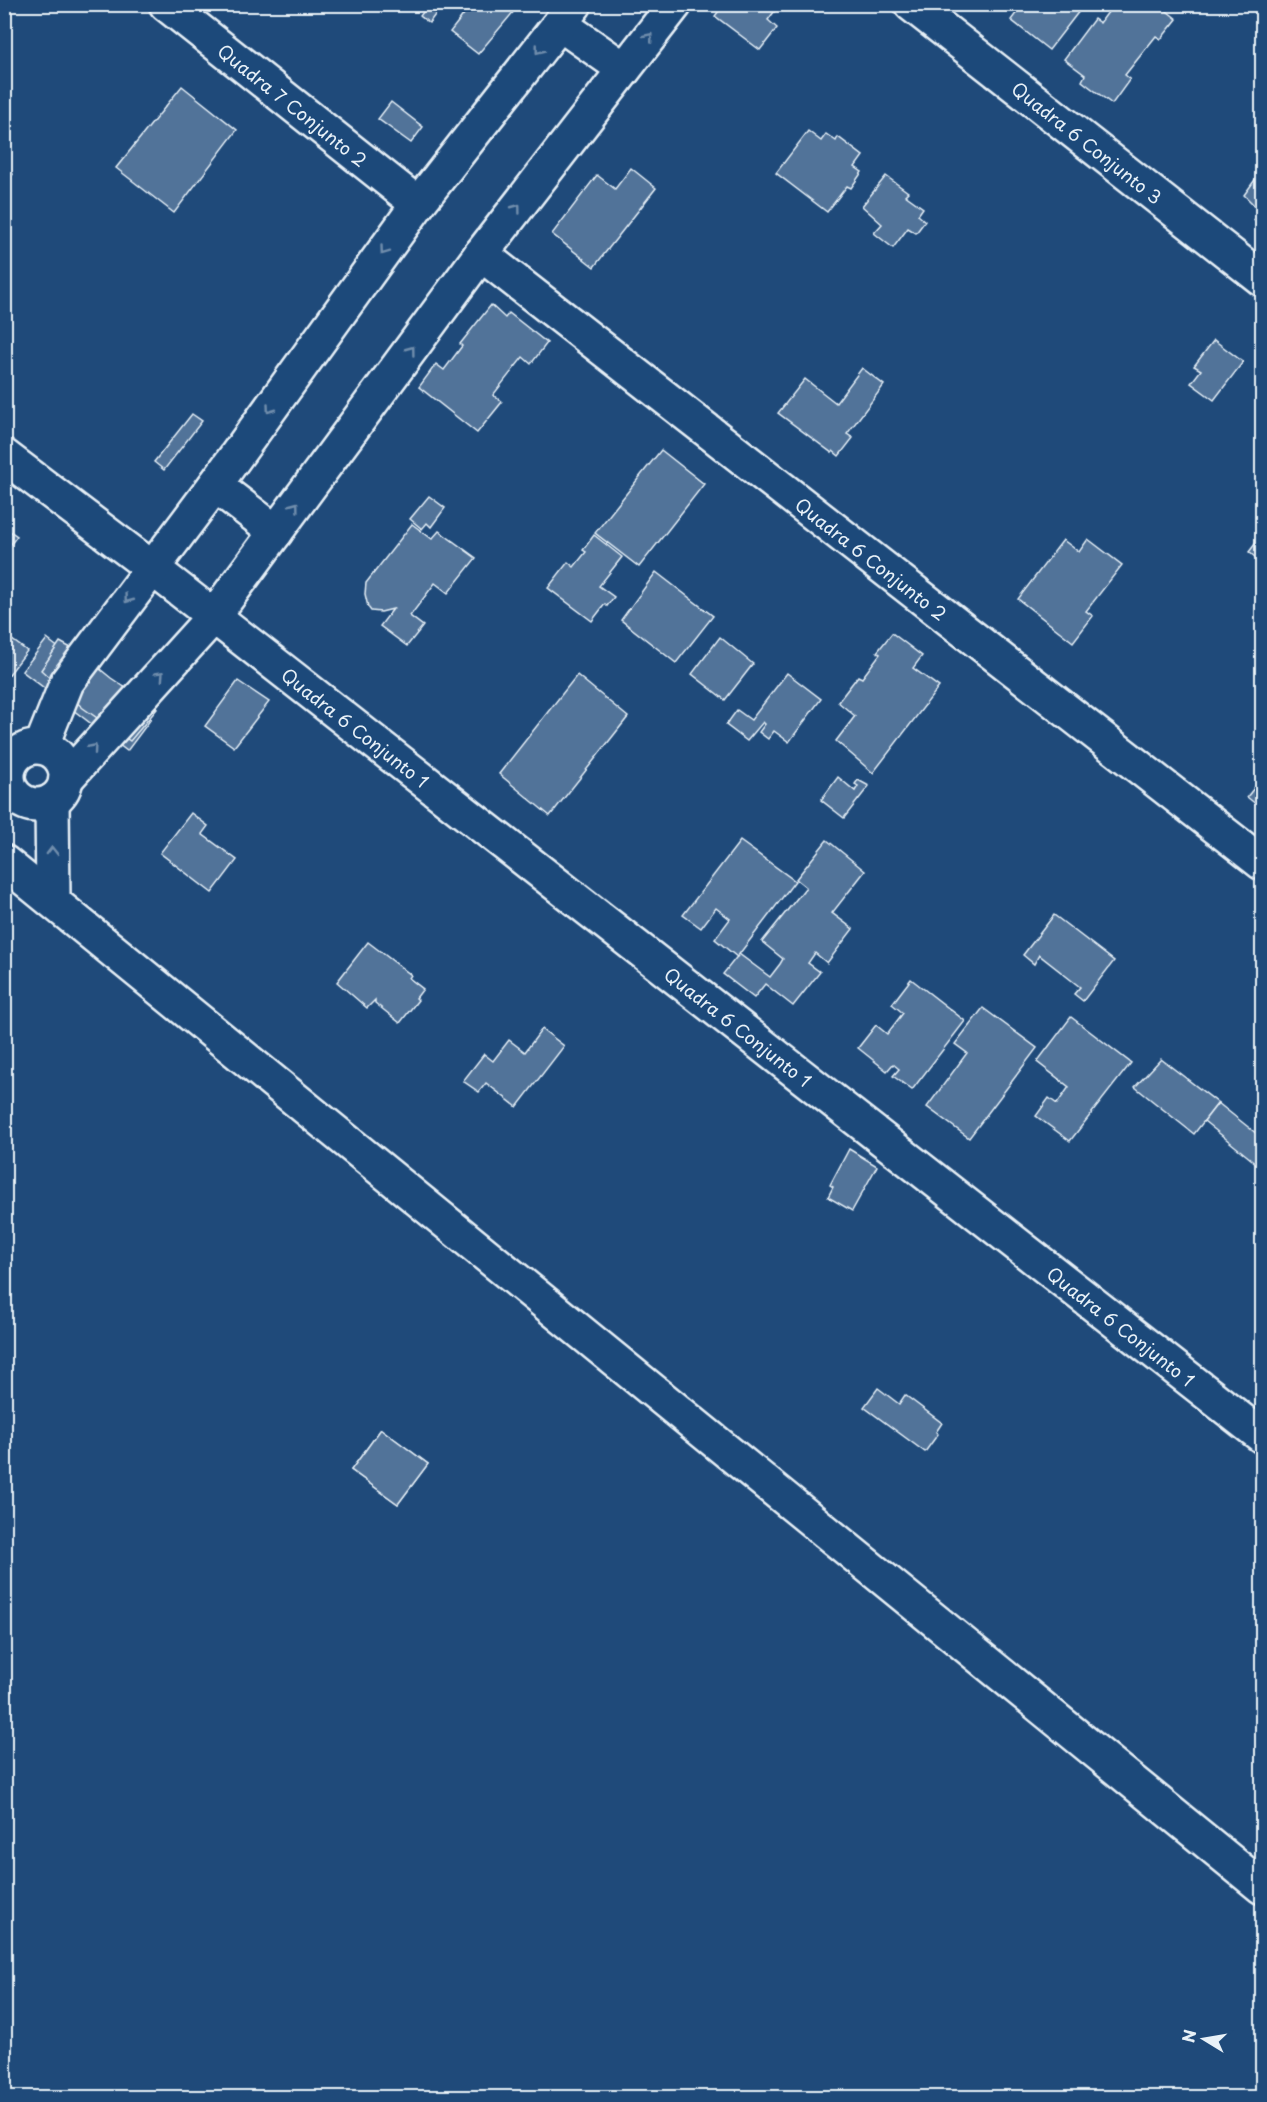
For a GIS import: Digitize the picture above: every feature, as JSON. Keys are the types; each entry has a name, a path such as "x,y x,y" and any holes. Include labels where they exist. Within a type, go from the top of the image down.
{"street":[{"name":"Quadra 7 Conjunto 2","path":"166,4 418,204"},
{"path":"53,900 59,790 64,764 54,752 41,747 24,749 12,760 6,779 12,791 23,802 37,806 59,790 213,617 482,254 675,4"},
{"name":"Quadra 6 Conjunto 3","path":"911,4 1263,279"},
{"path":"41,747 67,682 215,485 418,204 567,14 624,69"},
{"name":"Quadra 6 Conjunto 2","path":"482,254 1263,863"},
{"name":"Quadra 6 Conjunto 1","path":"4,456 152,568 1263,1436"},
{"path":"215,485 276,532"},
{"path":"4,862 1263,1887"}],"building":[{"path":"429,4 443,4 429,23 420,16"},
{"path":"452,4 520,4 478,54 450,32 464,14"},
{"path":"724,4 780,4 768,20 777,28 760,50 715,16"},
{"path":"1023,4 1081,4 1083,6 1049,50 1011,20"},
{"path":"1114,4 1131,4 1135,8 1138,4 1158,4 1177,19 1161,39 1156,36 1125,75 1130,79 1112,104 1082,81 1085,75 1064,59 1094,19 1100,23"},
{"path":"182,86 237,130 174,213 116,168"},
{"path":"391,102 423,127 411,143 378,119"},
{"path":"808,131 821,141 826,134 836,141 838,137 863,156 855,167 862,172 851,188 847,186 827,212 776,173"},
{"path":"4,167 13,174 4,185"},
{"path":"631,168 656,188 594,267 552,234 597,175 615,189"},
{"path":"1262,170 1262,226 1254,220 1261,212 1244,195"},
{"path":"886,176 908,192 905,195 923,208 918,215 925,221 916,233 908,228 893,248 874,233 882,224 862,206"},
{"path":"491,305 505,318 509,313 547,343 531,364 523,357 493,395 502,402 477,433 419,387 436,364 444,370 462,346 460,344"},
{"path":"1214,340 1243,362 1214,400 1191,383 1201,370 1194,366"},
{"path":"862,368 884,385 847,434 853,438 839,456 778,413 805,379 836,403"},
{"path":"192,414 202,421 164,470 154,462"},
{"path":"661,450 704,484 639,567 595,533"},
{"path":"429,496 445,508 431,527 427,523 422,529 410,519"},
{"path":"412,524 432,539 439,531 476,558 448,593 435,583 410,616 423,626 407,646 380,626 393,609 381,612 371,611 365,594 366,583"},
{"path":"4,527 17,536 4,553"},
{"path":"594,535 622,557 599,586 614,597 607,606 605,604 592,621 548,588 568,562 574,567 586,552 583,550"},
{"path":"1262,535 1262,563 1249,552"},
{"path":"1088,539 1122,565 1086,611 1093,616 1073,642 1018,599 1063,540 1079,552"},
{"path":"656,572 713,616 676,663 621,620"},
{"path":"892,633 922,656 913,668 939,687 873,773 836,741 855,716 838,702 858,676 862,678 880,654 877,652"},
{"path":"4,634 27,651 4,681"},
{"path":"720,637 753,664 725,700 692,674"},
{"path":"47,639 151,719 127,751 22,671"},
{"path":"60,642 80,653 111,678 157,709 130,741 83,708 41,670"},
{"path":"787,673 821,699 789,742 774,731 768,739 759,732 765,724 763,722 747,741 726,725 737,710 751,720"},
{"path":"577,675 628,717 550,816 499,774"},
{"path":"238,681 269,702 234,747 205,726"},
{"path":"838,777 855,791 858,786 855,784 858,780 869,786 844,818 821,800"},
{"path":"1262,778 1262,809 1247,797"},
{"path":"191,813 208,826 202,834 237,860 212,893 160,853"},
{"path":"827,840 865,871 832,913 853,929 827,963 815,953 808,963 820,972 793,1006 765,984 754,998 723,974 739,954 770,977 783,959 762,942 806,887 796,879"},
{"path":"740,841 795,881 737,957 715,939 730,919 716,908 701,928 683,915"},
{"path":"1054,915 1114,961 1083,1001 1074,994 1080,987 1039,955 1034,964 1023,955"},
{"path":"368,942 411,975 409,978 423,989 416,998 418,1000 400,1023 375,1003 375,1000 367,1008 337,982"},
{"path":"911,979 965,1021 912,1090 893,1076 899,1069 893,1064 887,1071 858,1048 876,1025 887,1034 903,1013 892,1004"},
{"path":"983,1008 1037,1048 969,1138 927,1107 967,1053 955,1044"},
{"path":"1071,1017 1131,1063 1070,1141 1036,1116 1049,1098 1057,1104 1069,1087 1037,1062"},
{"path":"542,1029 564,1046 517,1107 486,1083 479,1092 463,1081 484,1054 493,1061 509,1040 525,1052"},
{"path":"1161,1059 1218,1103 1194,1134 1135,1087"},
{"path":"1218,1103 1262,1138 1262,1168 1204,1121"},
{"path":"849,1149 877,1166 852,1211 828,1197 833,1187 830,1185"},
{"path":"878,1388 899,1404 905,1395 942,1423 936,1432 938,1434 925,1452 864,1407"},
{"path":"381,1429 428,1464 398,1504 351,1470"},
{"path":"381,1429 428,1464 398,1504 351,1470"}]}
